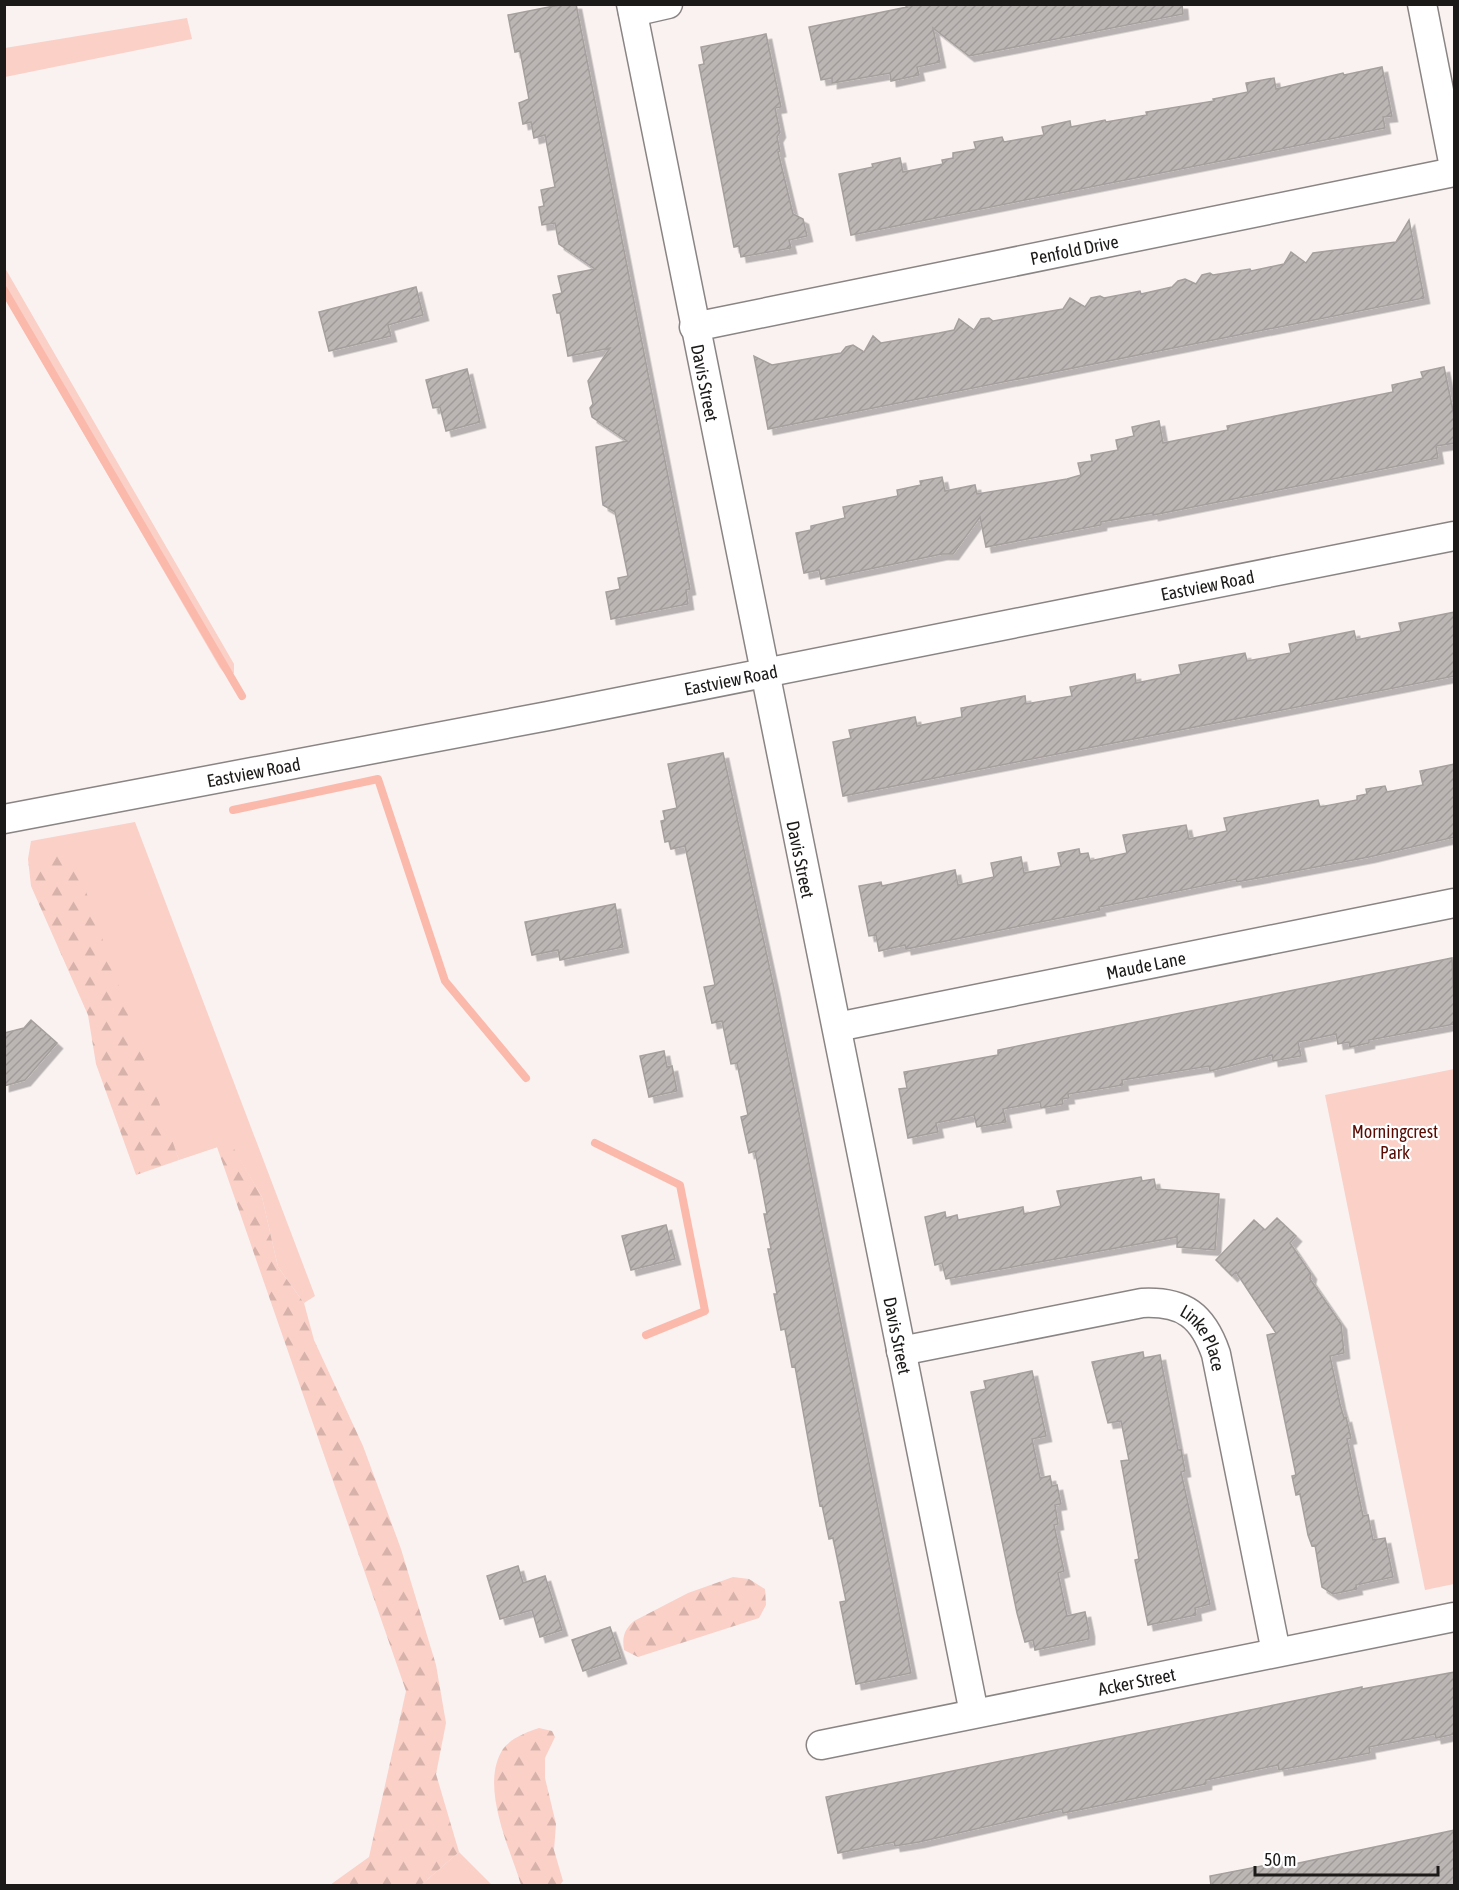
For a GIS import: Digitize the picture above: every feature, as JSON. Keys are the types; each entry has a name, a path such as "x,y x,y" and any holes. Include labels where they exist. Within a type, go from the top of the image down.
{"street":[{"path":"632,8 668,4"},
{"path":"1422,4 1455,170"},
{"name":"Davis Street","path":"632,8 762,673 837,1027 974,1713"},
{"name":"Penfold Drive","path":"694,327 1455,170"},
{"name":"Eastview Road","path":"4,819 762,673 1455,536"},
{"name":"Maude Lane","path":"837,1027 1455,903"},
{"name":"Linke Place","path":"901,1351 1142,1303 1174,1305 1199,1319 1208,1332 1216,1354 1276,1652"},
{"name":"Acker Street","path":"821,1745 1455,1617"}],"green space":[{"path":"187,18 192,39 5,77 5,48"},
{"path":"5,268 234,664 234,673 227,676 220,668 5,298"},
{"path":"135,822 315,1296 304,1303 278,1267 262,1197 230,1143 179,1160 156,1099 28,859 31,841"},
{"path":"60,848 75,860 179,1160 136,1175 96,1064 88,1015 31,886 28,859"},
{"name":"Morningcrest Park","path":"1454,1069 1454,1584 1425,1590 1325,1095"},
{"path":"230,1142 262,1197 278,1267 304,1303 314,1340 363,1446 401,1549 436,1665 446,1723 436,1774 459,1852 421,1885 330,1885 369,1857 406,1691 217,1147"},
{"path":"733,1577 749,1579 765,1589 766,1605 759,1618 638,1657 624,1650 624,1634 634,1621 688,1593"},
{"path":"539,1728 552,1731 555,1737 545,1758 545,1778 556,1824 554,1850 563,1881 560,1885 521,1885 504,1835 495,1799 496,1764 503,1749 515,1739"},
{"path":"459,1852 492,1885 421,1885"}],"building":[{"path":"564,4 576,4 690,589 686,590 688,604 611,619 606,592 620,589 618,578 628,576 615,512 603,505 596,447 627,441 592,417 590,408 593,404 588,381 610,348 568,356 560,313 557,313 553,295 562,293 558,276 595,269 559,244 555,223 542,225 539,207 544,206 541,190 555,187 545,135 534,138 531,122 523,124 519,103 529,99 520,51 515,52 508,15"},
{"path":"903,4 1182,4 1183,14 969,56 933,28 940,62 917,67 919,75 891,81 890,73 832,83 832,78 821,80 809,27 907,7"},
{"path":"766,34 781,107 775,108 780,132 777,137 780,151 778,152 793,214 803,219 807,236 789,240 791,248 741,257 739,246 734,247 699,65 704,64 701,47"},
{"path":"1382,67 1392,116 1383,117 1385,128 851,235 839,174 873,167 872,164 900,158 903,172 943,164 942,160 953,158 953,153 976,149 974,142 1002,137 1004,142 1044,135 1042,127 1070,121 1071,127 1214,101 1213,99 1248,92 1246,83 1274,78 1276,89 1343,73 1344,75"},
{"path":"1409,220 1424,298 768,429 754,356 772,365 841,353 846,347 853,345 864,352 873,336 881,343 939,333 954,330 959,319 974,330 981,319 989,318 993,321 1063,309 1070,298 1085,307 1091,298 1100,296 1104,298 1140,291 1141,294 1172,287 1178,281 1185,279 1196,284 1202,275 1210,273 1213,275 1250,269 1251,271 1284,264 1291,252 1306,263 1313,253 1396,242"},
{"path":"416,287 423,315 388,325 391,336 329,351 319,312"},
{"path":"1444,367 1455,420 1455,443 1436,446 1438,458 1153,515 1153,513 1101,522 1101,525 986,547 980,517 953,554 942,554 821,579 819,570 804,573 796,533 811,530 811,526 845,518 843,507 898,496 897,490 921,485 920,481 942,477 945,491 975,485 977,494 1067,479 1081,475 1078,463 1092,461 1091,455 1118,450 1116,440 1134,436 1132,427 1159,421 1163,443 1228,430 1227,426 1393,392 1392,385 1423,378 1421,372"},
{"path":"467,369 480,422 446,431 440,407 433,408 426,380"},
{"path":"1455,612 1455,676 843,796 833,742 851,738 849,730 915,717 917,726 962,717 961,708 1025,696 1026,704 1072,696 1070,687 1135,674 1136,683 1181,674 1179,665 1245,653 1247,661 1291,653 1289,644 1354,631 1356,640 1401,631 1399,623"},
{"path":"723,753 774,988 911,1673 856,1684 840,1602 846,1601 833,1538 829,1539 822,1505 820,1506 795,1366 792,1367 785,1329 781,1330 774,1294 777,1294 764,1214 767,1214 755,1151 749,1153 741,1117 748,1115 737,1063 731,1064 722,1021 712,1023 704,987 715,985 685,846 671,849 669,841 665,842 661,821 665,820 663,811 677,808 668,764"},
{"path":"1455,764 1455,837 1369,857 1237,882 1236,879 1099,907 1100,910 906,949 905,945 879,951 876,935 869,936 859,886 881,882 882,886 955,870 958,885 994,877 991,863 1021,857 1024,873 1061,866 1058,853 1079,849 1080,854 1088,853 1090,861 1127,853 1123,835 1186,825 1189,839 1227,831 1224,818 1318,800 1320,807 1357,800 1357,796 1367,794 1366,789 1385,786 1387,792 1423,785 1420,771"},
{"path":"615,904 623,947 560,960 558,950 532,955 525,922"},
{"path":"1452,958 1455,1024 1369,1040 1369,1043 1350,1047 1349,1042 1338,1044 1336,1034 1298,1042 1301,1056 1273,1061 1272,1055 1210,1071 1209,1066 1122,1080 1123,1085 1068,1094 1069,1098 1062,1099 1063,1104 1041,1108 1040,1102 1003,1109 1006,1122 977,1127 974,1115 936,1123 938,1132 908,1138 899,1089 907,1088 904,1072 998,1055 998,1050"},
{"path":"31,1020 57,1043 25,1080 4,1086 4,1033 24,1028"},
{"path":"664,1051 667,1067 672,1066 677,1091 649,1097 640,1056"},
{"path":"1141,1177 1142,1181 1154,1179 1156,1189 1219,1194 1215,1250 1177,1247 1177,1237 946,1279 942,1263 935,1265 925,1217 945,1212 946,1218 957,1215 958,1220 1023,1207 1024,1214 1061,1206 1057,1191"},
{"path":"1277,1218 1296,1236 1290,1243 1311,1274 1310,1279 1341,1324 1344,1353 1330,1356 1340,1404 1351,1438 1347,1439 1363,1516 1368,1515 1373,1540 1385,1538 1393,1577 1356,1585 1357,1589 1333,1594 1322,1587 1315,1545 1312,1546 1308,1535 1300,1494 1296,1495 1292,1476 1296,1475 1267,1335 1276,1333 1236,1272 1232,1276 1216,1260 1254,1220 1265,1230"},
{"path":"666,1225 675,1259 631,1270 622,1236"},
{"path":"1143,1352 1144,1358 1160,1355 1178,1450 1181,1449 1185,1471 1181,1472 1210,1604 1195,1608 1196,1615 1148,1625 1135,1560 1139,1559 1121,1461 1129,1460 1121,1421 1108,1423 1092,1362"},
{"path":"1032,1371 1046,1436 1032,1439 1040,1478 1050,1476 1052,1486 1057,1485 1061,1504 1055,1505 1058,1524 1054,1525 1064,1571 1058,1573 1067,1616 1085,1612 1089,1631 1089,1639 1035,1650 1033,1640 1025,1642 1017,1613 971,1392 986,1389 984,1381"},
{"path":"518,1566 523,1583 545,1576 562,1630 540,1637 532,1610 500,1619 487,1576"},
{"path":"610,1627 621,1658 583,1671 572,1640"},
{"path":"1455,1672 1455,1734 1436,1738 1435,1734 1369,1747 1370,1753 1279,1770 1278,1765 1206,1780 1206,1784 1063,1813 1062,1809 919,1842 895,1846 894,1842 838,1853 826,1797 1362,1687 1362,1689"},
{"path":"1455,1830 1455,1886 1211,1886 1210,1876 1293,1860 1294,1864"}],"waterway":[{"path":"4,290 242,696"},
{"path":"233,810 378,779 445,981 526,1078"},
{"path":"595,1143 680,1185 705,1311 646,1335"}]}
